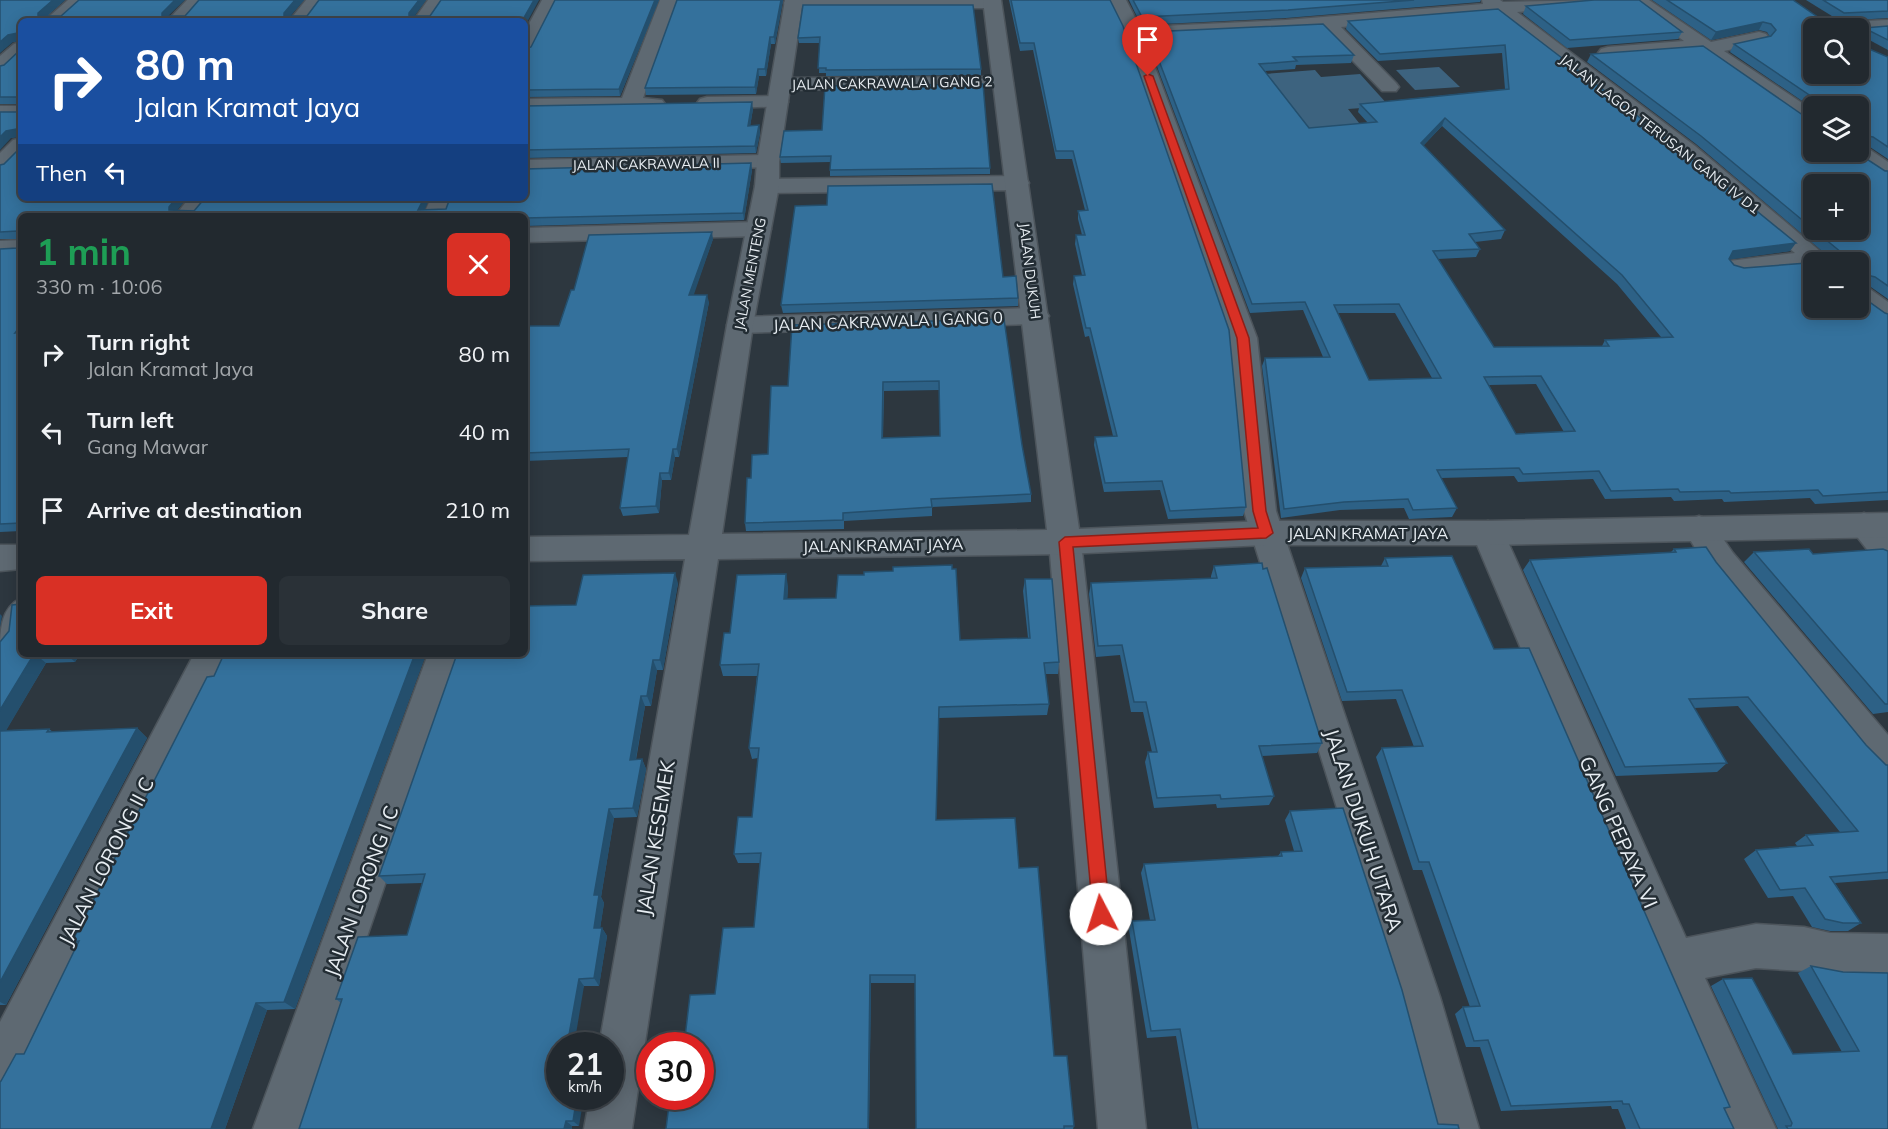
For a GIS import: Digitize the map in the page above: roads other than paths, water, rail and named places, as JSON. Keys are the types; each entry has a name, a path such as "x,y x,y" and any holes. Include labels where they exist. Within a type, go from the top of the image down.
{"street":[{"path":"58,18 79,0"},
{"path":"179,18 197,0"},
{"path":"301,18 316,0"},
{"path":"424,18 437,0"},
{"path":"528,42 551,0"},
{"path":"632,104 633,94 669,0"},
{"name":"JALAN DUKUH UTARA","path":"1117,0 1133,33 1243,338 1260,511 1418,998 1455,1129"},
{"path":"1133,33 1286,26 1494,3 1599,0"},
{"path":"1636,0 1803,114"},
{"path":"793,2 992,1"},
{"name":"JALAN DUKUH","path":"992,1 1065,542 1122,1129"},
{"name":"JALAN MENTENG","path":"703,547 740,325 759,229 793,2"},
{"name":"JALAN LAGOA TERUSAN GANG IV D1","path":"1494,3 1695,158 1806,252"},
{"path":"1281,6 1286,13 1286,26"},
{"path":"1326,22 1389,87"},
{"path":"1869,26 1888,26"},
{"path":"1562,57 1705,47 1759,38"},
{"path":"0,66 18,51"},
{"name":"JALAN CAKRAWALA I GANG 2","path":"528,105 683,103 779,93 1003,82"},
{"path":"0,112 18,112"},
{"path":"0,165 18,148"},
{"path":"1869,159 1888,172"},
{"name":"JALAN CAKRAWALA II","path":"528,167 1018,183"},
{"path":"0,180 18,179"},
{"path":"189,213 199,201"},
{"path":"528,235 759,229"},
{"path":"0,248 18,247"},
{"path":"1738,266 1803,262"},
{"path":"1869,300 1888,314"},
{"name":"JALAN CAKRAWALA I GANG 0","path":"740,325 1036,316"},
{"path":"1876,525 1888,552"},
{"name":"JALAN KRAMAT JAYA","path":"528,549 1065,542 1266,533 1488,533 1876,525"},
{"path":"1699,528 1729,571 1862,732 1888,760"},
{"name":"GANG PEPAYA VI","path":"1488,533 1621,832 1675,962 1752,1129"},
{"name":"JALAN KESEMEK","path":"608,1129 703,547"},
{"path":"0,558 18,557"},
{"path":"0,642 18,616"},
{"name":"JALAN LORONG II C","path":"0,1069 210,657"},
{"name":"JALAN LORONG I C","path":"277,1129 445,657"},
{"path":"1675,962 1756,946 1804,949 1830,955 1887,958"}]}
